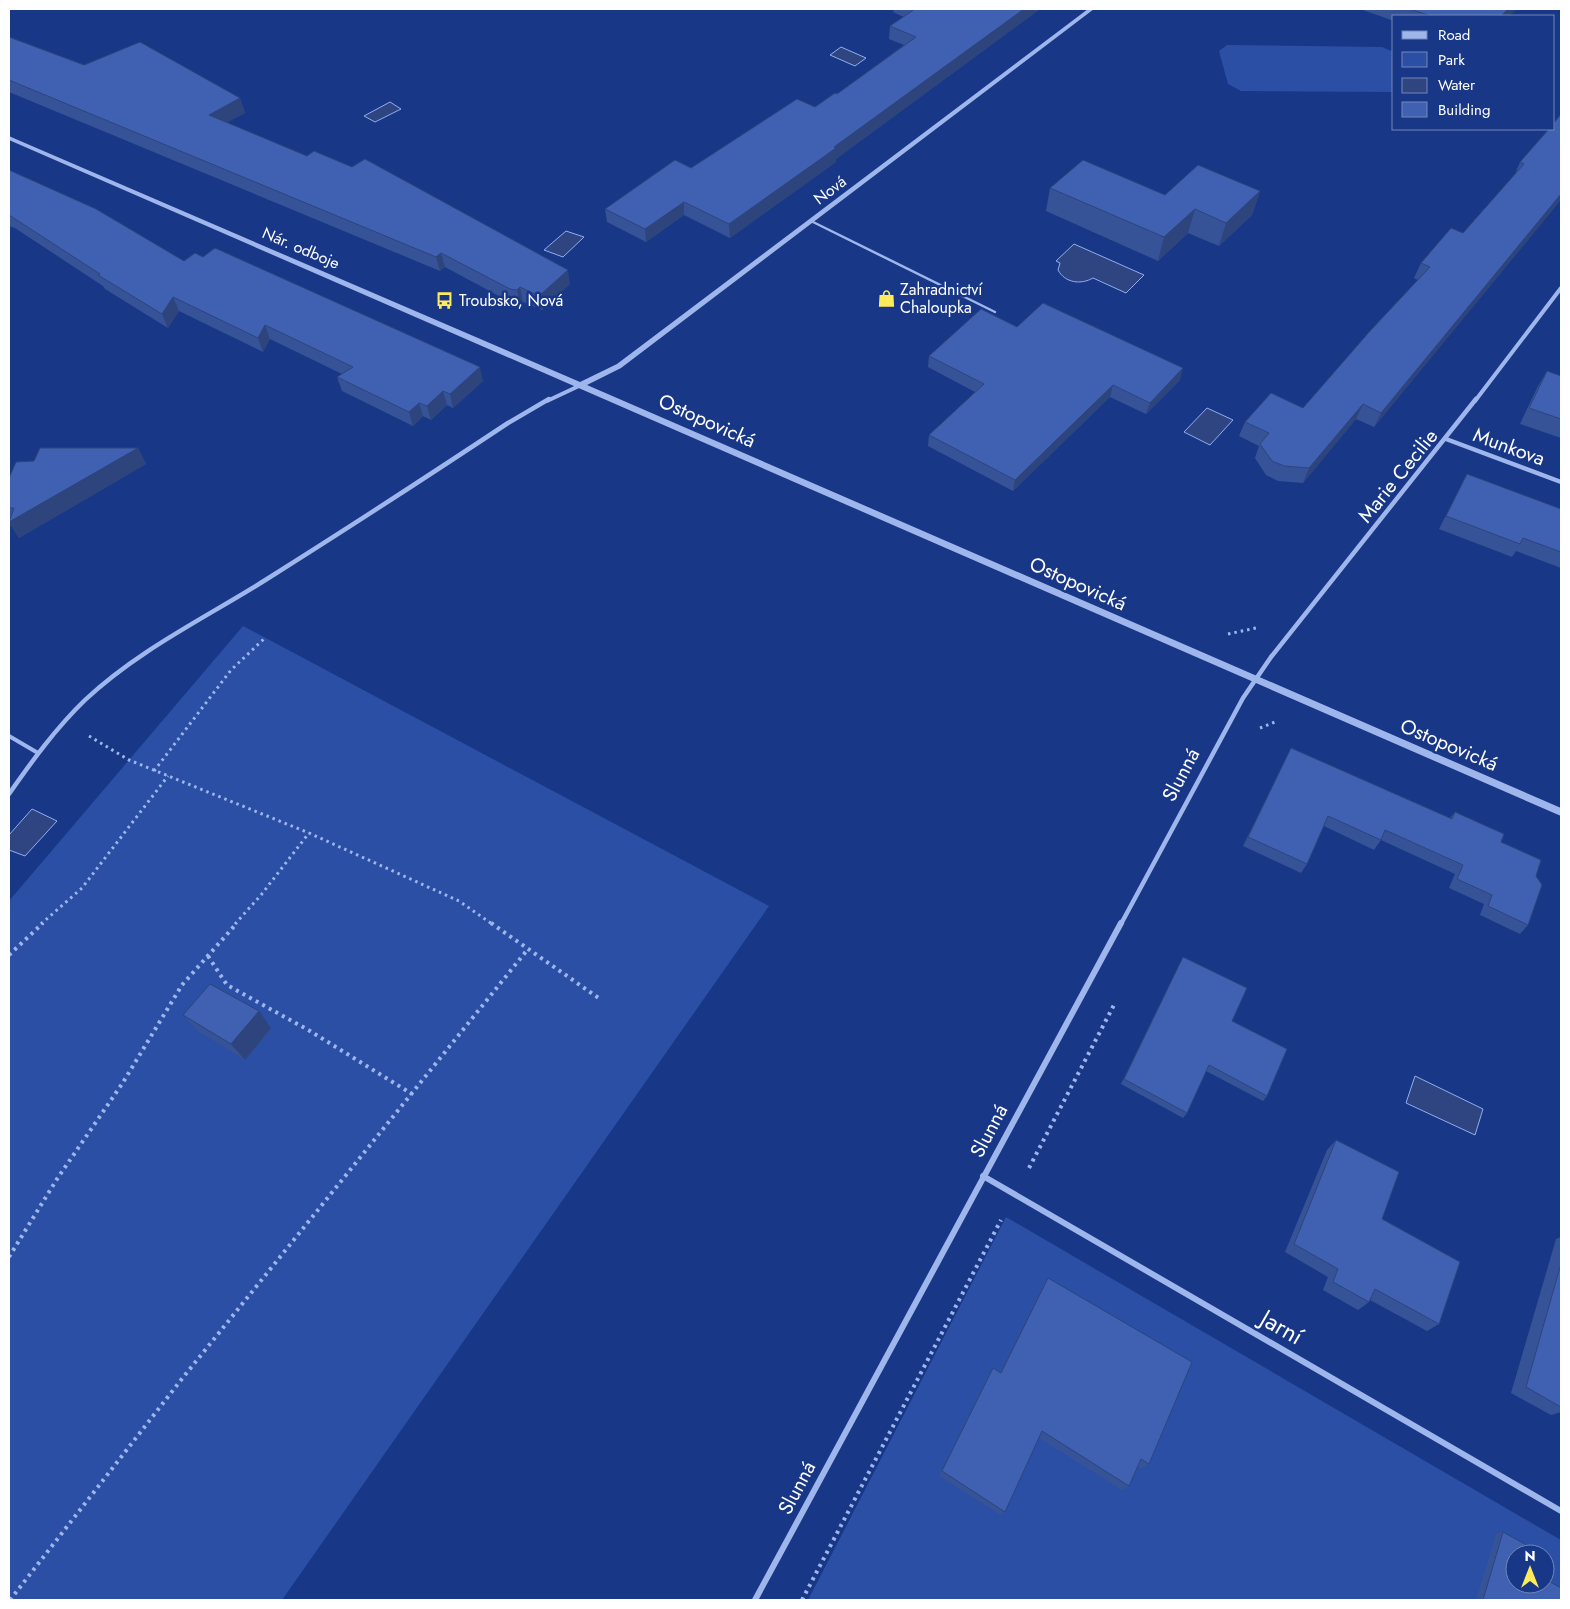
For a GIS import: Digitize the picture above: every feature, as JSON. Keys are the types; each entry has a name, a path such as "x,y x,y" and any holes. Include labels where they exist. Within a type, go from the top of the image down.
{"street":[{"name":"Nová","path":"581,385 619,366 1091,9"},
{"name":"Nár. odboje","path":"9,138 581,385"},
{"name":"Marie Cecilie","path":"1254,680 1446,439 1561,288"},
{"name":"Ostopovická","path":"581,385 1254,680 1561,812"},
{"path":"9,794 38,753 65,720 98,688 132,661 267,578 508,423 548,400 581,385"},
{"name":"Munkova","path":"1446,439 1561,482"},
{"name":"Slunná","path":"756,1600 1230,719 1254,680"},
{"name":"Jarní","path":"983,1176 1561,1511"}],"lane":[{"path":"812,221 995,312"},
{"path":"9,736 38,753"}],"path":[{"path":"1223,635 1258,628"},
{"path":"154,771 231,670 266,637"},
{"path":"65,720 129,760 308,833 459,901 600,999"},
{"path":"1257,730 1277,721"},
{"path":"9,955 82,888 168,776"},
{"path":"9,1257 57,1180 122,1084 182,984 261,895 308,833"},
{"path":"10,1600 181,1380 528,949"},
{"path":"208,956 226,985 310,1031 412,1094"},
{"path":"802,1600 1117,998"}],"green space":[{"path":"1227,45 1382,47 1392,51 1392,92 1241,91 1228,84 1219,51"},
{"path":"243,626 769,906 282,1600 9,1600 9,901"},
{"path":"1006,1217 1561,1540 1561,1600 808,1600"}],"water":[{"path":"841,47 866,58 855,66 830,55"},
{"path":"390,102 401,109 375,122 364,116"},
{"path":"566,231 584,237 563,257 544,250"},
{"path":"1074,244 1144,275 1126,293 1093,278 1083,282 1069,280 1058,270 1060,263 1056,261"},
{"path":"1207,408 1233,420 1210,445 1184,432"},
{"path":"32,809 57,821 25,856 9,850 9,835"},
{"path":"1415,1076 1483,1109 1475,1135 1406,1103"}],"building":[{"path":"915,9 1024,9 834,147 836,148 729,224 684,202 645,229 605,209 675,160 691,168 797,99 815,107 835,93 837,94 916,37 890,26"},
{"path":"1410,9 1508,9 1502,15 1428,15"},
{"path":"9,37 84,65 140,42 240,98 209,115 307,156 314,151 352,167 365,159 568,270 539,296 520,287 517,290 510,289 441,253 436,257 9,80"},
{"path":"1561,114 1561,194 1381,413 1363,404 1309,468 1284,466 1272,461 1260,444 1269,433 1245,422 1271,393 1303,408 1370,331 1430,267 1421,263 1451,228 1463,233 1524,164 1520,162 1548,130 1555,130 1555,122"},
{"path":"1083,160 1165,195 1198,165 1260,191 1226,223 1195,209 1164,237 1050,188"},
{"path":"9,170 96,209 184,261 195,253 203,257 215,248 480,367 450,394 443,391 427,406 419,403 409,412 337,377 353,367 265,325 258,338 173,297 162,314 98,275 100,274 9,215"},
{"path":"1043,303 1183,368 1150,403 1113,385 1015,480 929,435 984,384 929,356 981,309 1017,327"},
{"path":"1547,371 1561,376 1561,419 1529,408"},
{"path":"40,448 138,448 9,522 14,508 9,508 9,478 16,462 34,461"},
{"path":"1467,474 1561,509 1561,552 1523,538 1520,544 1446,516"},
{"path":"1291,748 1452,819 1455,812 1504,834 1501,842 1541,860 1536,876 1542,885 1528,925 1488,906 1492,895 1457,879 1463,865 1385,830 1381,840 1328,816 1307,864 1248,837"},
{"path":"1183,957 1247,988 1232,1021 1287,1049 1267,1096 1209,1065 1187,1113 1124,1079"},
{"path":"210,984 259,1011 231,1044 183,1015"},
{"path":"1336,1140 1399,1172 1382,1219 1460,1262 1439,1324 1375,1289 1369,1302 1333,1282 1338,1269 1294,1244"},
{"path":"1561,1264 1561,1407 1526,1387"},
{"path":"1048,1278 1192,1362 1149,1464 1141,1459 1129,1486 1042,1431 1005,1512 942,1471 993,1368 1001,1373"},
{"path":"1503,1532 1525,1544 1505,1544 1505,1594 1555,1594 1555,1585 1561,1588 1561,1600 1483,1600"}],"place":[{"name":"Zahradnictví Chaloupka","path":"886,298"},
{"name":"Troubsko, Nová","path":"445,300"}]}
